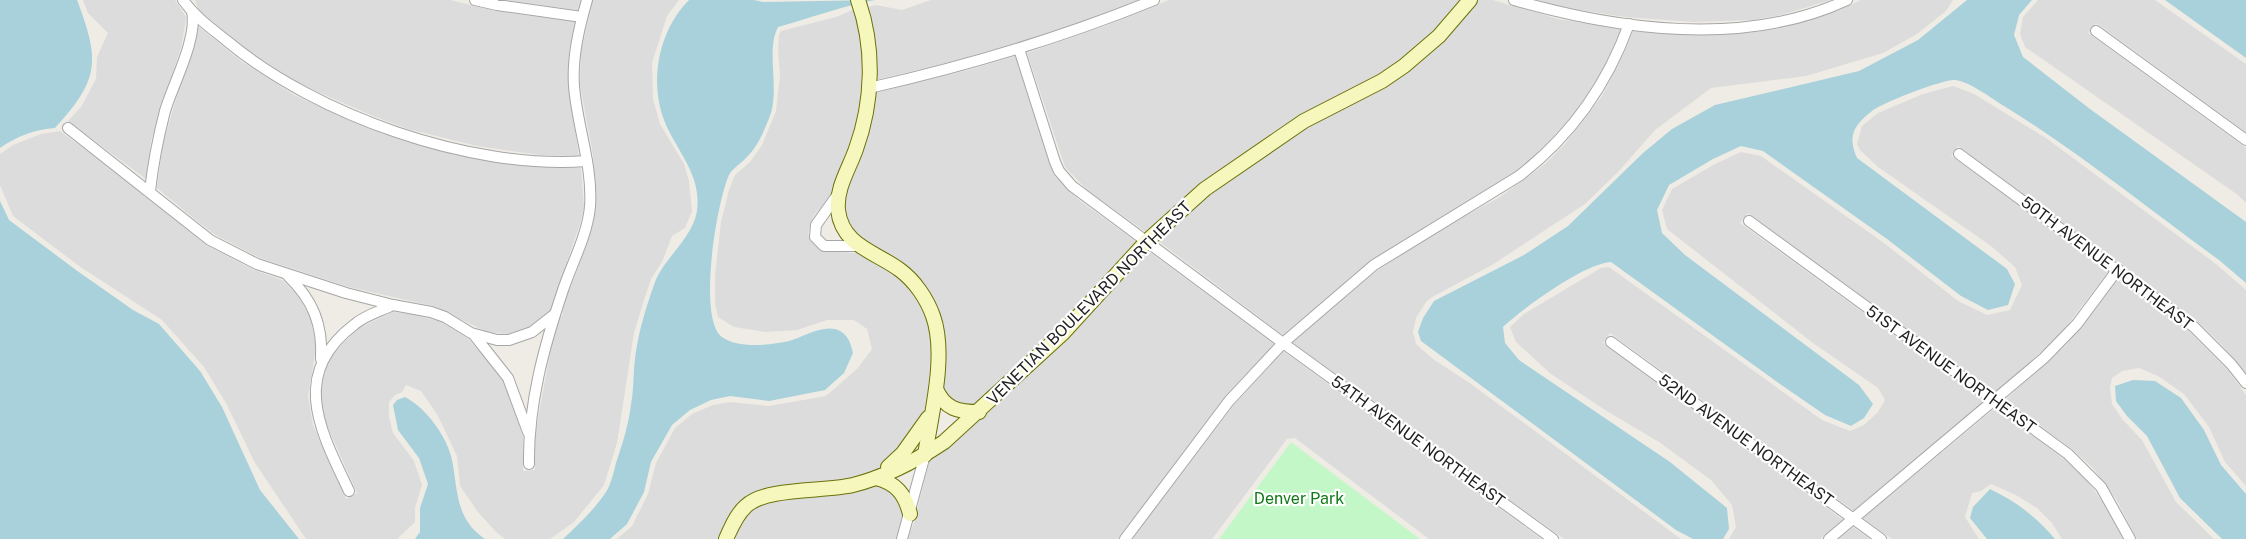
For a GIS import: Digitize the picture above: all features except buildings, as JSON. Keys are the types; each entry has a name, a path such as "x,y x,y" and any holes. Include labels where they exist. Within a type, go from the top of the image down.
{"street":[{"path":"183,0 193,14 244,56 297,90 370,122 414,137 475,152 539,161 586,161"},
{"path":"150,191 157,142 188,45 193,14 188,0"},
{"path":"475,0 528,10 582,17"},
{"path":"529,464 529,436 540,373 555,314 581,243 590,208 586,161 574,86 576,51 587,0"},
{"path":"869,88 972,63 1019,49 1104,20 1154,0"},
{"name":"VENETIAN BOULEVARD NORTHEAST","path":"726,539 734,521 746,506 761,497 786,492 837,488 876,478 925,455 944,442 979,412 1063,333 1147,241 1204,189 1263,147 1304,121 1382,81 1411,61 1439,36 1470,0"},
{"path":"1514,0 1560,13 1629,24 1693,28 1754,26 1782,22 1847,0"},
{"path":"859,246 830,247 820,242 816,237 816,225 838,194 860,137 869,88 869,53 860,5"},
{"path":"1125,539 1229,401 1283,343 1374,265 1497,191 1541,160 1560,140 1597,93 1620,49 1629,24"},
{"path":"2096,31 2246,140"},
{"name":"54TH AVENUE NORTHEAST","path":"1019,49 1059,171 1083,195 1553,539"},
{"path":"68,128 210,240 257,264 393,305 431,312 445,317 471,333 497,340 509,340 532,332 555,314"},
{"name":"50TH AVENUE NORTHEAST","path":"1959,154 2118,269 2194,327 2214,345 2246,384"},
{"path":"838,194 838,210 842,225 859,246 902,272 921,292 936,329 938,347 936,389 925,455 902,539"},
{"name":"51ST AVENUE NORTHEAST","path":"1749,221 2068,454 2088,472 2111,503 2130,539"},
{"path":"1829,539 2062,342 2118,269"},
{"path":"286,274 301,289 317,315 321,330 321,363 314,396 319,423 349,491"},
{"path":"321,363 329,349 356,323 393,305"},
{"path":"471,333 508,378 518,400 529,436"},
{"name":"52ND AVENUE NORTHEAST","path":"1611,342 1881,539"},
{"path":"936,389 940,400 954,410 979,412"},
{"path":"876,478 903,454 932,412"},
{"path":"876,478 891,482 900,491 910,514"}],"shaded area":[{"path":"83,0 175,0 186,17 182,44 151,141 146,179 68,121 81,107 96,79 97,57 108,33 88,13"},
{"path":"195,0 450,0 495,11 575,22 569,52 568,86 579,156 540,155 477,146 408,129 373,116 300,84 248,51 198,9"},
{"path":"505,0 581,0 578,10"},
{"path":"593,0 679,0 667,16 652,63 653,99 660,124 684,164 689,181 692,211 685,228 672,236 662,262 651,279 644,300 634,333 617,443 604,485 574,522 550,539 505,539 496,532 478,512 460,486 457,456 437,414 421,391 406,385 402,392 395,395 389,402 389,417 393,433 414,461 422,485 415,508 415,522 397,539 306,539 255,463 226,403 204,367 162,320 79,266 13,216 0,185 0,154 13,145 41,134 60,131 110,167 144,194 144,197 148,197 206,245 254,270 282,280 296,293 311,318 316,348 308,396 313,425 346,499 357,493 325,421 320,395 324,371 334,352 359,328 393,312 412,314 442,322 467,338 479,351 503,381 512,403 523,437 523,471 535,470 535,435 552,343 560,317 563,315 562,312 568,293 587,244 596,208 593,155 580,85 581,51"},
{"path":"931,0 1138,0 1059,30 971,57 875,80 875,51 868,7 876,5 902,10"},
{"path":"1169,0 1463,0 1420,47 1379,76 1302,115 1260,142 1201,184 1147,233 1087,190 1065,167 1027,53 1105,26"},
{"path":"1478,0 1493,0 1558,19 1621,29 1604,68 1578,109 1537,155 1516,171 1372,260 1283,335 1157,240 1208,194 1307,126 1408,71 1443,40"},
{"path":"1537,0 1831,0 1781,15 1754,20 1693,22 1625,17 1562,7"},
{"path":"1861,0 1953,0 1946,11 1917,34 1883,53 1806,76 1711,88 1655,130 1619,171 1585,204 1492,265 1432,297 1426,302 1416,318 1413,332 1416,344 1433,359 1471,384 1681,539 1564,539 1292,342 1378,270 1450,224 1500,197 1545,164 1565,144 1602,96 1633,31 1692,35 1755,32 1783,28 1838,11"},
{"path":"2038,0 2155,0 2246,64 2246,132 2096,23 2088,33 2246,148 2246,203 2238,195 2025,47 2020,34 2023,17"},
{"path":"855,9 863,54 860,109 854,136 833,192 813,217 808,233 811,241 821,251 857,253 875,262 898,277 916,297 927,319 932,348 926,410 899,449 875,471 837,482 787,485 760,491 749,496 719,539 617,539 632,526 648,494 656,463 675,428 692,414 713,405 730,402 769,406 826,396 858,368 872,349 867,329 854,320 827,320 797,330 765,332 734,327 718,317 715,303 715,275 721,222 729,190 735,175 750,162 762,145 776,111 780,75 779,35 781,31 836,17"},
{"path":"198,26 241,61 294,95 368,128 404,141 473,158 538,167 581,168 584,208 550,311 530,327 520,331 509,334 487,332 433,306 349,287 260,258 214,234 192,217 157,188 163,143"},
{"path":"1015,56 1054,175 1079,200 1138,243 1059,329 977,405 963,405 950,400 942,387 944,347 907,267 865,242 865,240 862,240 850,228 844,208 844,196 874,93 972,69"},
{"path":"1953,86 1974,94 2046,138 2216,264 2246,290 2246,373 2218,341 2198,322 1958,146 1951,156 2109,271 2058,337 1995,393 1748,213 1740,223 1985,401 1854,511 1610,333 1603,343 1843,520 1820,539 1729,539 1736,527 1732,505 1711,480 1659,442 1605,410 1551,374 1516,342 1510,327 1524,314 1601,268 1609,267 1822,420 1850,431 1864,425 1878,412 1885,400 1878,388 1813,343 1667,229 1662,210 1672,189 1715,164 1741,152 1761,156 1884,243 1958,301 1987,315 2010,310 2022,285 2015,267 1991,246 1878,167 1860,150 1857,144 1862,126 1878,113 1923,94"},
{"path":"1147,250 1274,344 1225,397 1118,539 908,539 917,518 916,514 930,459 980,418 984,418 984,414"},
{"path":"2118,278 2190,332 2226,368 2246,395 2246,486 2225,462 2209,427 2184,394 2158,376 2139,368 2122,371 2112,378 2110,387 2112,404 2123,420 2142,440 2176,502 2214,539 2137,539 2116,499 2093,468 2072,449 2005,400 2066,345"},
{"path":"1283,351 1542,539 1429,539 1295,438 1287,439 1212,539 1132,539 1234,405"},
{"path":"1995,408 2064,459 2084,477 2106,506 2123,539 2062,539 2052,523 2037,508 2016,495 1991,484 1981,491 1972,493 1965,517 1979,539 1892,539 1863,518"},
{"path":"877,484 892,491 900,502 904,515 896,539 732,539 749,510 763,503 786,498 837,494"},
{"path":"1853,527 1870,539 1838,539"}],"green space":[{"name":"Denver Park","path":"1291,442 1420,539 1219,539"}],"water":[{"path":"0,0 77,0 90,39 92,68 81,96 55,128 26,134 0,148"},
{"path":"689,0 754,0 763,2 875,0 778,27 773,46 774,91 771,113 754,149 732,170 724,189 715,233 710,284 711,307 715,326 722,337 729,341 745,345 773,344 789,341 821,330 834,329 846,335 853,353 844,373 825,390 769,401 730,396 711,400 690,410 672,425 651,462 644,492 627,524 610,539 563,539 592,511 610,484 629,418 636,349 648,301 659,273 690,230 697,211 698,198 696,186 687,163 664,120 657,89 657,72 664,41 670,26"},
{"path":"1967,0 2032,0 2019,15 2014,35 2023,57 2090,109 2246,222 2246,283 2219,260 2059,142 1980,90 1966,83 1954,80 1912,92 1872,111 1861,121 1854,132 1854,150 1857,158 2007,269 2015,284 2008,305 1988,310 1961,296 1887,239 1763,151 1741,146 1713,159 1669,185 1657,210 1662,233 1685,255 1859,385 1873,404 1864,418 1851,426 1825,415 1611,262 1600,264 1571,278 1539,298 1503,327 1505,343 1519,360 1670,462 1727,508 1729,529 1723,539 1693,539 1676,530 1421,341 1418,332 1423,318 1434,301 1524,255 1568,226 1643,153 1672,129 1715,105 1859,71 1918,40"},
{"path":"2165,0 2246,0 2246,58"},
{"path":"0,201 9,220 133,310 159,324 200,371 222,407 260,490 299,539 0,539"},
{"path":"2133,380 2155,381 2181,398 2204,430 2221,465 2246,494 2246,539 2222,539 2180,498 2147,436 2127,416 2116,401 2115,386"},
{"path":"405,397 428,415 446,442 452,460 459,503 463,513 475,531 485,539 415,539 420,532 420,508 428,484 419,458 398,430 393,405 397,400"},
{"path":"1990,489 2025,510 2055,539 1987,539 1970,518 1973,507"}]}
